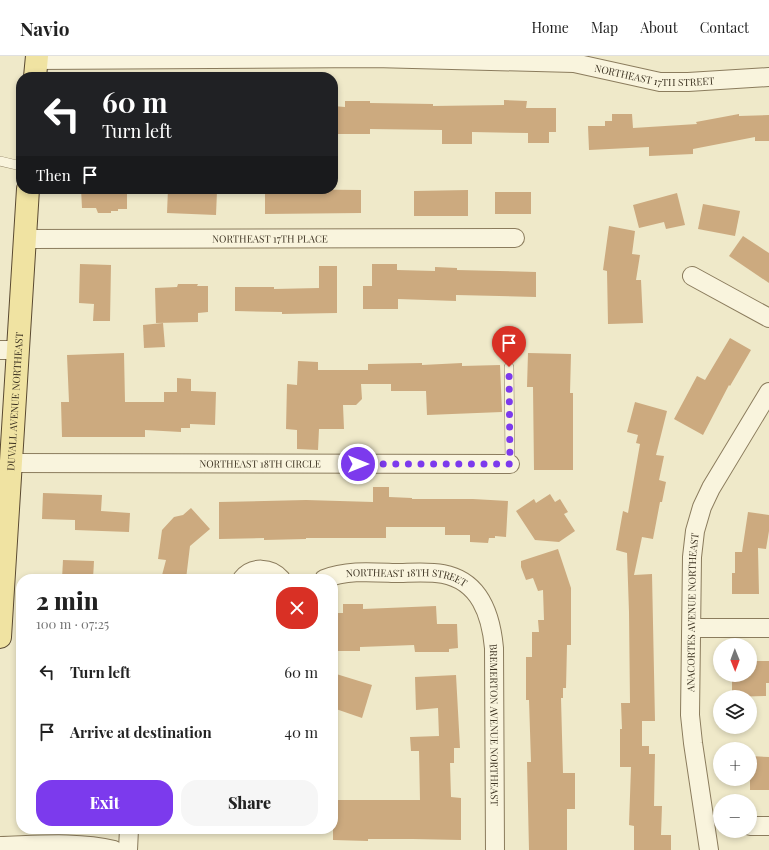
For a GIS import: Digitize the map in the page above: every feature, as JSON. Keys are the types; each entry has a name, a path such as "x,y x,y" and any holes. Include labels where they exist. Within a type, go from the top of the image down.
{"main road":[{"name":"DUVALL AVENUE NORTHEAST","path":"0,637 1,585 10,463 9,350 24,239 28,194"}],"street":[{"name":"NORTHEAST 17TH STREET","path":"36,64 374,58 574,64 660,82 688,82 769,77"},
{"name":"NORTHEAST 17TH PLACE","path":"24,239 515,238"},
{"path":"692,276 769,318"},
{"name":"ANACORTES AVENUE NORTHEAST","path":"709,850 713,826 693,743 690,715 692,557 695,531 702,507 711,488 769,392"},
{"name":"NORTHEAST 18TH CIRCLE","path":"10,463 510,464"},
{"path":"248,574 250,572 265,569 275,574"},
{"name":"NORTHEAST 18TH STREET","path":"338,576 349,573 367,572 442,574 456,578 468,586 482,601"},
{"name":"BREMERTON AVENUE NORTHEAST","path":"482,601 493,632 494,648 495,850"},
{"path":"692,628 769,628"},
{"path":"757,826 769,826"},
{"path":"128,850 129,834"},
{"path":"0,846 82,845 114,850"}],"lane":[{"path":"0,161 16,165"},
{"path":"509,367 510,464"}],"building":[{"path":"504,100 527,101 526,108 556,108 556,132 549,132 549,143 528,143 528,133 472,132 472,144 442,144 442,130 370,129 370,134 338,134 338,106 345,107 345,101 433,104 433,106 504,105"},
{"path":"612,114 632,114 633,128 697,124 696,122 739,114 739,116 769,115 769,141 755,141 755,137 693,149 693,154 649,156 649,147 589,150 588,126 605,126 605,121 612,121"},
{"path":"338,190 361,190 361,213 265,214 265,194 338,194"},
{"path":"468,190 468,216 414,216 414,191"},
{"path":"495,192 531,192 531,214 495,214"},
{"path":"677,193 685,225 666,229 664,222 639,228 633,205"},
{"path":"81,194 127,194 127,209 118,209 118,211 111,211 111,213 98,213 96,208 82,208"},
{"path":"168,194 217,194 216,215 167,213"},
{"path":"703,204 740,211 735,236 698,229"},
{"path":"609,226 635,231 632,254 640,255 636,280 641,280 643,323 608,324 607,271 603,270"},
{"path":"743,236 769,253 769,283 729,256"},
{"path":"80,264 111,265 110,321 93,321 94,304 79,303"},
{"path":"372,264 397,264 397,270 435,271 435,267 457,268 457,270 536,272 536,297 456,295 456,301 398,299 398,309 363,309 363,286 372,286"},
{"path":"319,266 337,266 337,313 282,314 282,312 235,311 235,287 274,287 274,289 319,288"},
{"path":"178,284 198,284 197,286 208,286 208,312 198,313 198,322 156,323 155,288 177,287"},
{"path":"163,323 165,347 144,348 143,325"},
{"path":"730,338 751,350 730,386 729,385 703,435 674,419 697,376 705,380"},
{"path":"124,353 125,402 164,402 164,392 177,392 177,378 191,379 191,391 216,392 215,425 190,424 190,428 181,428 181,432 145,430 145,437 62,437 61,402 69,402 67,355"},
{"path":"528,353 571,354 570,393 573,393 573,470 534,470 533,387 527,387"},
{"path":"298,361 318,362 318,370 368,370 368,364 422,363 422,365 462,363 462,366 500,365 502,412 427,415 426,391 391,391 391,384 361,384 362,399 356,405 343,405 344,429 319,429 318,450 297,449 297,430 286,429 287,384 297,385"},
{"path":"635,402 667,411 656,455 664,456 659,480 666,482 662,502 660,502 653,539 642,537 634,575 652,574 655,721 642,721 642,746 649,746 649,754 655,754 654,806 662,806 661,835 671,835 671,850 634,850 634,826 629,825 631,767 620,767 620,729 622,729 621,703 630,703 629,612 627,553 616,550 623,511 628,513 640,444 636,443 638,435 627,432"},
{"path":"373,487 389,487 389,497 412,499 473,499 508,501 506,537 495,536 495,538 489,538 488,543 470,542 470,535 445,535 445,527 386,527 386,538 306,538 264,540 264,538 219,539 219,502 306,500 373,502"},
{"path":"43,493 102,495 101,511 130,513 129,532 75,530 75,520 42,519"},
{"path":"550,494 555,502 560,499 568,512 564,514 575,531 559,542 535,540 516,511 534,499 536,503"},
{"path":"191,508 210,529 190,546 187,574 162,574 166,560 158,559 162,530 174,517 183,515"},
{"path":"748,512 769,515 769,531 766,549 758,548 759,594 732,594 732,573 735,573 735,552 742,552"},
{"path":"558,549 571,588 571,645 567,645 566,688 563,688 563,698 561,698 563,773 575,773 575,809 567,809 567,850 529,850 527,762 531,762 529,700 526,700 526,657 532,657 532,632 539,632 538,620 544,620 543,590 538,591 533,578 526,580 521,567 521,561"},
{"path":"63,560 94,561 93,574 62,574"},
{"path":"343,604 363,604 363,609 436,606 437,624 457,624 458,648 449,649 449,652 415,652 414,645 360,647 360,651 338,651 338,613 343,613"},
{"path":"757,661 769,661 769,683 766,683 766,696 757,696 757,690 732,690 732,682 757,682"},
{"path":"338,675 372,685 362,718 338,710"},
{"path":"456,675 460,748 454,748 454,763 450,763 451,797 461,798 461,840 333,840 333,834 338,834 338,800 420,800 419,751 411,751 410,737 439,736 438,708 416,710 415,677"},
{"path":"757,756 769,757 769,790 750,790 750,786 757,786"}],"route":[{"path":"358,464 510,464 509,367"}]}
